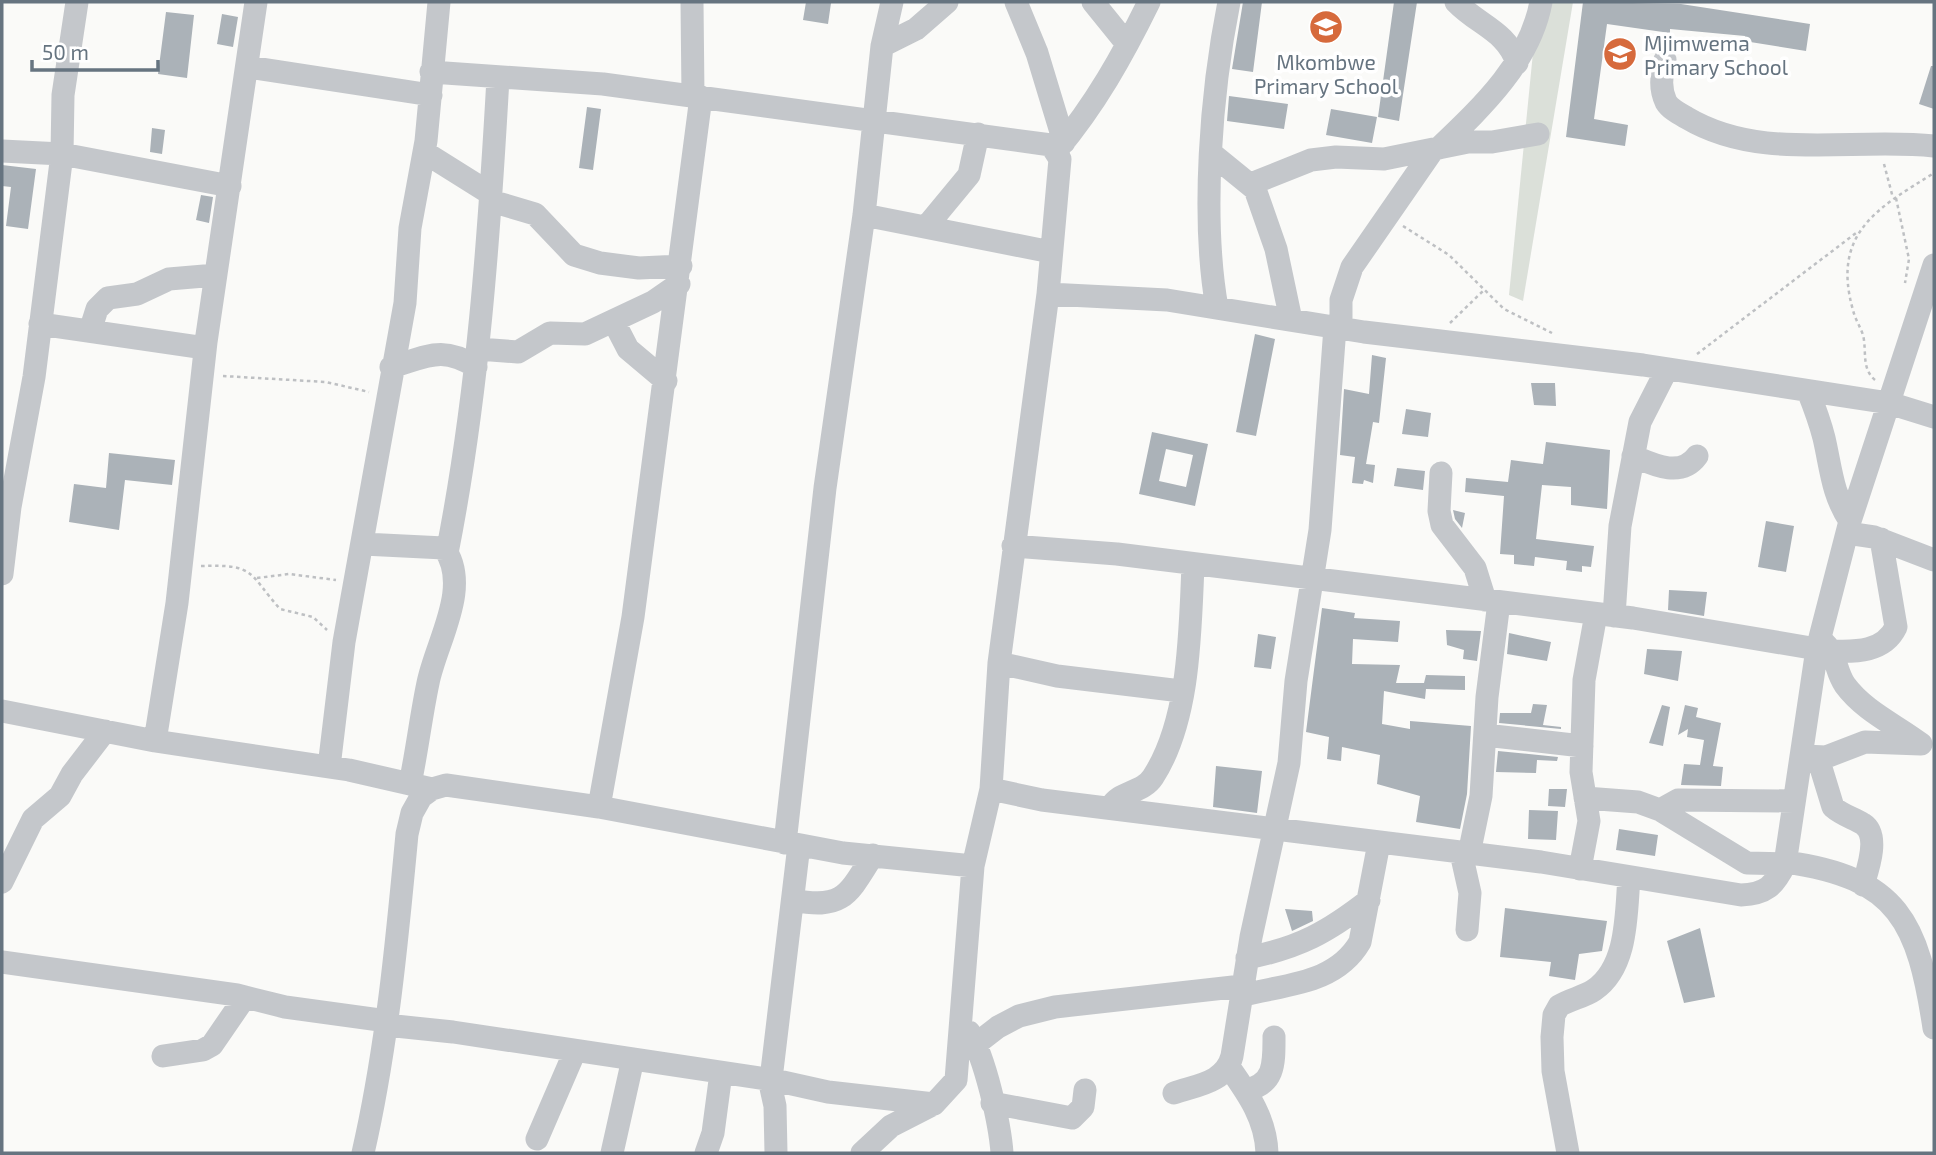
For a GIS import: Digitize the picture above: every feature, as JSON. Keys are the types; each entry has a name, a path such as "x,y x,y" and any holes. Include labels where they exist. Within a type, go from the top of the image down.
{"street":[{"path":"2,573 10,507 13,427 40,324 62,154 63,95 77,2"},
{"path":"155,741 181,567 205,348 256,2"},
{"path":"329,767 344,642 357,582 391,367 405,303 410,228 424,152 439,2"},
{"path":"600,807 631,630 680,275 697,97 692,2"},
{"path":"776,1153 775,1106 770,1079 793,900 792,844 825,488 876,123 882,46 892,2"},
{"path":"882,46 916,29 947,2"},
{"path":"862,1153 891,1126 942,1097 956,1080 969,947 973,866 991,789 999,663 1048,294 1060,168 1060,146 1037,53 1016,2"},
{"path":"1060,146 1116,68 1149,2"},
{"path":"1217,308 1209,255 1212,154 1230,2"},
{"path":"1456,2 1473,18 1503,36 1512,48 1517,63"},
{"path":"1174,1093 1218,1078 1228,1067 1272,830 1289,763 1310,579 1322,504 1341,300 1352,267 1386,215 1436,149 1517,63 1538,20 1541,2"},
{"path":"1095,3 1127,44"},
{"path":"1665,60 1661,87 1667,105 1702,127 1726,137 1764,143 1934,146"},
{"path":"248,67 431,84 498,78 603,84 1060,146"},
{"path":"447,553 468,438 477,358 498,78"},
{"path":"926,227 969,176 978,134"},
{"path":"1251,184 1311,160 1336,157 1384,159 1538,134"},
{"path":"2,151 62,154 230,186"},
{"path":"424,152 491,198 535,214 574,255 600,263 680,275"},
{"path":"1212,154 1251,184 1266,214 1291,320"},
{"path":"864,215 1051,252"},
{"path":"991,789 1042,800 1465,853 1741,895 1757,895 1769,889 1785,863 1794,801 1809,757 1823,646 1848,527 1934,265"},
{"path":"90,331 97,309 107,298 137,294 169,279 216,275"},
{"path":"391,367 442,352 477,358 518,352 550,333 585,334 653,302 680,275"},
{"path":"1048,294 1167,300 1338,328 1672,370 1808,391 1891,396 1934,417"},
{"path":"614,322 628,349 666,381"},
{"path":"40,324 205,348"},
{"path":"1580,869 1590,821 1585,798 1581,746 1584,680 1605,615 1640,422 1672,370"},
{"path":"1808,391 1824,437 1838,503 1848,527 1934,560"},
{"path":"1633,456 1663,467 1678,468 1688,466 1697,456"},
{"path":"1441,472 1439,511 1443,525 1471,561 1492,601 1481,796 1465,853 1469,893 1467,930"},
{"path":"1013,546 1117,554 1605,615 1823,646 1871,649 1892,635 1896,627 1881,539"},
{"path":"363,544 443,548 452,559 453,578 451,610 428,682 421,797 412,813 407,834 387,1023 376,1098 363,1153"},
{"path":"1110,808 1120,796 1147,785 1170,744 1181,691 1190,624 1193,565"},
{"path":"1823,646 1845,686 1867,707 1928,745"},
{"path":"999,663 1057,676 1181,691"},
{"path":"2,711 155,741 329,767 421,787 446,785 600,807 792,844 973,866"},
{"path":"2,882 33,819 60,796 72,774 105,731"},
{"path":"1486,735 1581,746"},
{"path":"1809,757 1866,742 1928,745"},
{"path":"1809,757 1833,807 1867,826 1871,836 1871,854 1863,885"},
{"path":"1585,798 1638,802 1660,810 1747,863 1785,863 1846,876 1882,894 1908,926 1920,955 1934,1027"},
{"path":"1660,810 1678,800 1794,801"},
{"path":"976,1044 998,1027 1019,1016 1055,1007 1241,991 1298,983 1338,969 1360,942 1379,843"},
{"path":"793,900 828,905 839,900 873,855"},
{"path":"1568,1153 1553,1071 1554,1015 1559,1006 1592,992 1608,979 1617,964 1629,877"},
{"path":"1247,958 1286,950 1309,941 1332,928 1369,900"},
{"path":"2,944 11,964 245,997 285,1007 387,1023 770,1079 828,1092 990,1097 1072,1118 1083,1107 1085,1090"},
{"path":"163,1056 203,1050 212,1045 245,997"},
{"path":"961,1019 976,1044 1002,1153"},
{"path":"1246,1090 1260,1087 1269,1078 1274,1060 1274,1037"},
{"path":"537,1139 575,1051"},
{"path":"612,1153 633,1059"},
{"path":"1228,1067 1253,1100 1267,1138 1267,1153"},
{"path":"706,1153 713,1133 721,1073"}],"path":[{"path":"1878,144 1895,198 1909,259 1905,294 1908,301 1921,307"},
{"path":"1672,370 1856,233 1895,198 1934,173"},
{"path":"1386,215 1449,255 1515,316 1561,338"},
{"path":"1856,233 1848,285 1853,311 1863,337 1866,368 1891,396"},
{"path":"1431,341 1485,289"},
{"path":"202,374 326,382 386,395"},
{"path":"181,567 221,566 241,569 257,578 280,609 313,617 344,642"},
{"path":"257,578 289,574 357,582"}],"shaded area":[{"path":"1538,2 1573,2 1523,301 1509,295"}],"building":[{"path":"806,2 831,3 828,24 803,20"},
{"path":"1243,2 1262,2 1253,72 1232,69"},
{"path":"1394,2 1417,2 1399,121 1378,117"},
{"path":"1583,2 1681,4 1810,24 1806,51 1744,41 1745,36 1670,29 1670,33 1607,24 1594,119 1628,125 1625,146 1566,137"},
{"path":"166,12 194,15 187,78 158,74"},
{"path":"222,14 238,17 233,47 217,44"},
{"path":"1931,66 1934,66 1934,109 1919,104"},
{"path":"1229,96 1288,104 1284,129 1227,121"},
{"path":"587,107 601,109 593,170 579,168"},
{"path":"1331,109 1377,117 1372,143 1326,135"},
{"path":"152,128 165,130 162,154 150,152"},
{"path":"2,165 36,169 28,229 6,226 11,187 2,186"},
{"path":"201,195 213,197 209,223 196,220"},
{"path":"1255,334 1275,339 1256,436 1236,432"},
{"path":"1372,355 1386,358 1379,423 1373,422 1366,464 1375,465 1373,483 1364,480 1363,484 1352,483 1355,457 1340,455 1344,389 1369,394"},
{"path":"1531,383 1555,383 1556,406 1534,405"},
{"path":"1406,409 1431,413 1428,437 1402,434"},
{"path":"1152,432 1208,444 1195,506 1139,494","holes":["1166,449 1193,455 1186,487 1159,481"]},
{"path":"1546,442 1610,450 1607,509 1571,505 1571,487 1542,485 1536,539 1594,546 1591,567 1582,566 1582,572 1566,570 1567,561 1535,557 1534,566 1514,564 1514,555 1500,554 1504,496 1465,492 1466,478 1508,482 1511,460 1543,464"},
{"path":"109,453 175,460 172,485 125,480 119,530 69,522 74,484 106,488"},
{"path":"1397,468 1425,471 1423,490 1394,486"},
{"path":"1453,510 1465,513 1462,528 1455,519"},
{"path":"1766,521 1794,526 1786,572 1758,567"},
{"path":"1669,590 1707,592 1704,616 1668,610"},
{"path":"1322,608 1355,613 1354,618 1400,621 1398,642 1353,639 1352,664 1400,665 1396,683 1424,683 1426,675 1465,676 1465,690 1426,689 1425,699 1384,691 1382,724 1410,729 1410,721 1471,726 1467,794 1460,829 1416,822 1420,796 1377,784 1380,755 1342,747 1341,761 1327,759 1329,737 1306,732"},
{"path":"1446,630 1481,631 1477,661 1463,659 1464,650 1447,645"},
{"path":"1509,633 1551,642 1547,661 1507,654"},
{"path":"1258,634 1276,637 1271,669 1254,667"},
{"path":"1647,649 1682,651 1678,681 1644,674"},
{"path":"1533,704 1547,705 1543,725 1561,729 1499,723 1500,713 1531,713"},
{"path":"1662,705 1670,707 1663,746 1649,743"},
{"path":"1685,705 1698,708 1696,717 1721,723 1713,766 1723,767 1721,786 1681,785 1684,764 1700,765 1704,740 1687,737 1688,729 1678,735"},
{"path":"1498,751 1558,757 1557,761 1537,760 1536,773 1496,772"},
{"path":"1216,766 1262,771 1257,813 1213,807"},
{"path":"1549,789 1567,789 1565,807 1548,806"},
{"path":"1529,810 1558,811 1556,840 1528,839"},
{"path":"1619,829 1658,835 1655,856 1616,850"},
{"path":"1505,908 1607,921 1602,951 1579,954 1575,980 1549,976 1551,962 1500,957"},
{"path":"1285,909 1312,911 1313,921 1292,931"},
{"path":"1700,928 1715,997 1684,1003 1667,941"}],"place":[{"name":"Mkombwe Primary School","path":"1326,27"},
{"name":"Mjimwema Primary School","path":"1620,54"}]}
